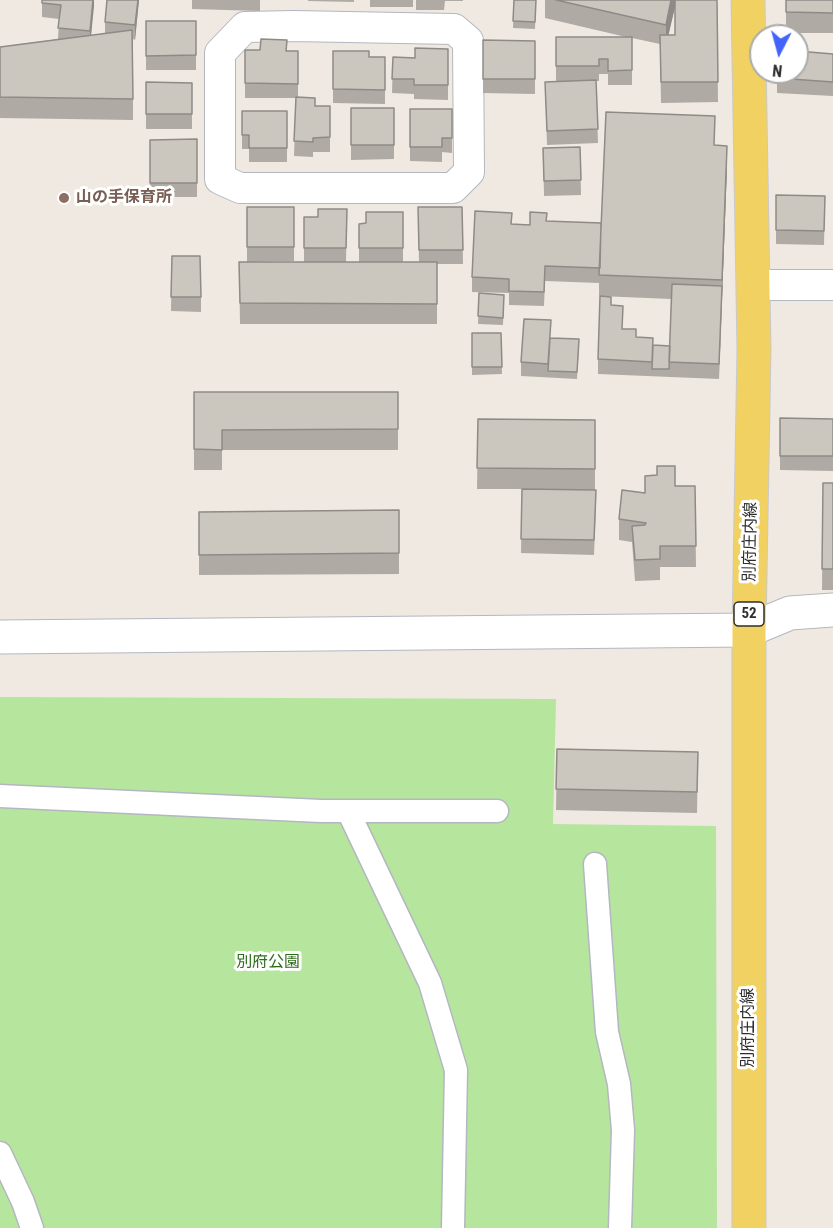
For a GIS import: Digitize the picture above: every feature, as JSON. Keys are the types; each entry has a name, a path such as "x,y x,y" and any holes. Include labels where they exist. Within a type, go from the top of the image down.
{"main road":[{"name":"別府庄内線","path":"748,0 754,350 749,630 749,1228"}],"street":[{"path":"294,13 454,29 468,41 469,172 453,188 240,188 220,179 220,52 244,27 294,13"},
{"path":"769,285 833,285"},
{"path":"0,637 749,630 790,613 833,610"},
{"path":"0,796 348,811 497,811"},
{"path":"348,811 430,983 456,1070 453,1228"},
{"path":"595,864 606,1032 619,1084 623,1130 620,1228"},
{"path":"0,1153 23,1202 32,1228"}],"green space":[{"name":"別府公園","path":"0,697 556,699 553,824 716,826 717,1228 0,1228"}],"building":[{"path":"42,0 93,0 90,31 58,28 61,5 42,3"},
{"path":"107,0 138,0 135,25 105,22"},
{"path":"514,0 536,0 535,22 513,21"},
{"path":"556,0 671,0 666,25"},
{"path":"675,0 717,0 718,82 661,82 660,35 675,35"},
{"path":"786,0 833,0 833,13 786,12"},
{"path":"146,21 196,21 196,55 146,56"},
{"path":"132,30 133,99 0,97 0,47"},
{"path":"556,37 632,37 632,70 608,71 608,59 599,59 599,66 556,66"},
{"path":"261,39 287,40 286,51 298,51 298,84 245,83 245,50 260,50"},
{"path":"483,40 535,41 535,79 483,79"},
{"path":"415,48 448,49 448,85 414,85 414,79 392,79 393,57 415,58"},
{"path":"333,51 369,51 369,57 385,57 385,90 333,89"},
{"path":"809,52 833,54 833,82 809,80"},
{"path":"596,80 598,129 547,131 545,82"},
{"path":"146,82 192,83 192,114 146,114"},
{"path":"296,97 315,98 315,106 330,106 330,137 313,138 313,142 294,141"},
{"path":"351,108 394,108 394,145 351,145"},
{"path":"410,109 452,109 452,138 442,138 442,147 410,147"},
{"path":"242,111 287,111 287,148 249,148 249,135 242,135"},
{"path":"606,112 715,116 714,145 727,146 722,280 599,275"},
{"path":"197,139 197,183 150,183 150,140"},
{"path":"580,147 581,180 544,181 543,148"},
{"path":"776,195 825,196 824,231 776,230"},
{"path":"247,207 294,207 294,247 247,247"},
{"path":"418,207 462,207 463,250 419,250"},
{"path":"318,209 347,209 346,248 304,248 304,217 318,217"},
{"path":"475,211 512,213 511,224 530,225 530,212 547,213 546,221 601,223 600,268 545,266 544,292 509,291 509,279 472,277"},
{"path":"366,212 403,212 403,248 359,248 359,224 366,223"},
{"path":"172,256 200,256 201,297 171,297"},
{"path":"239,262 437,262 437,304 240,303"},
{"path":"672,284 722,286 719,364 669,362"},
{"path":"479,293 504,295 503,318 478,316"},
{"path":"600,296 611,297 611,305 623,306 622,329 636,329 636,337 653,338 652,362 598,359"},
{"path":"524,319 551,320 548,364 521,362"},
{"path":"472,333 501,333 502,367 472,367"},
{"path":"550,338 579,339 577,372 548,371"},
{"path":"653,345 670,346 669,369 652,369"},
{"path":"194,392 398,392 398,429 222,430 222,450 194,449"},
{"path":"780,418 833,419 833,456 780,456"},
{"path":"478,419 595,420 595,469 477,468"},
{"path":"657,466 675,466 675,486 695,486 696,546 660,546 660,559 635,560 632,526 646,523 619,519 622,490 645,493 645,476 657,475"},
{"path":"823,483 833,483 833,569 822,569"},
{"path":"522,489 596,490 594,540 521,539"},
{"path":"399,510 399,553 199,555 199,512"},
{"path":"557,749 698,752 697,792 556,789"}],"place":[{"name":"山の手保育所","path":"64,198"}]}
